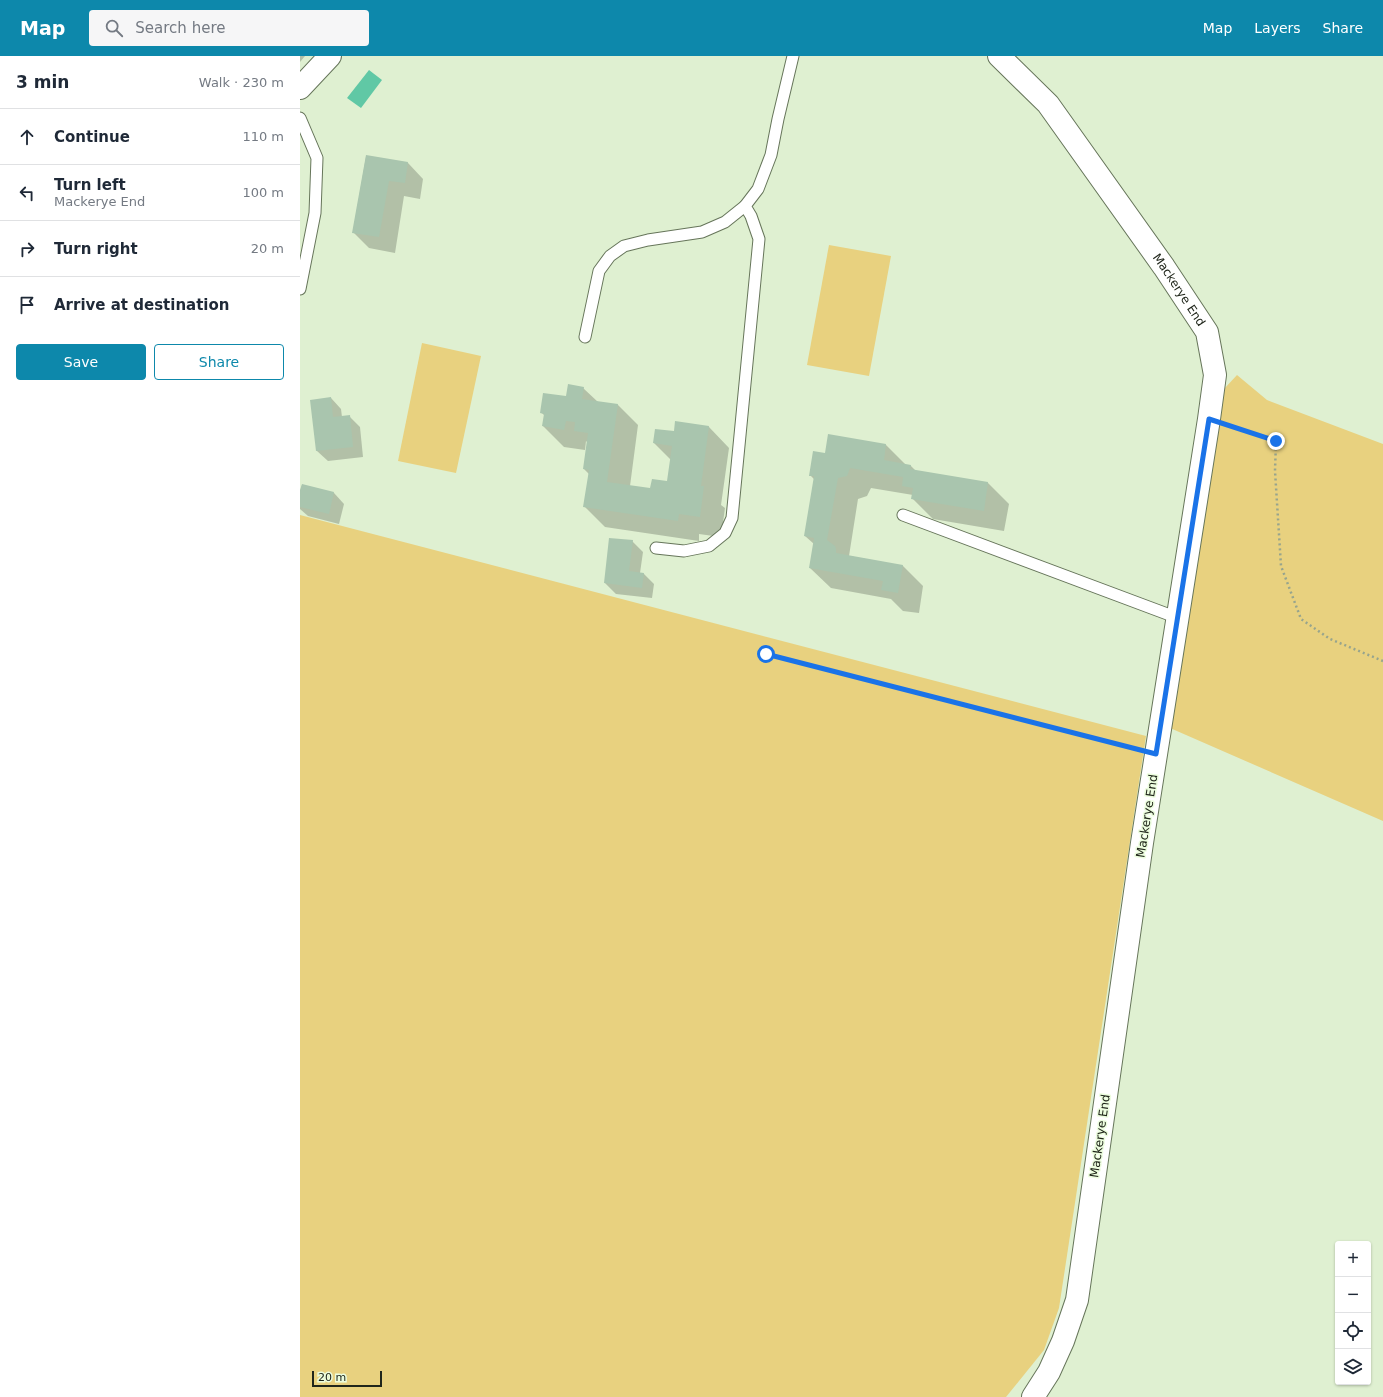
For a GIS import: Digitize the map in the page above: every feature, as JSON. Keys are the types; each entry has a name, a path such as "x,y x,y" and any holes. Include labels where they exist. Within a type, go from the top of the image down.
{"street":[{"path":"300,88 330,56"},
{"name":"Mackerye End","path":"999,56 1048,104 1164,267 1207,332 1215,375 1142,843 1077,1300 1063,1341 1049,1372 1033,1397"}],"lane":[{"path":"584,337 599,271 610,256 624,246 648,240 702,232 725,222 745,206 758,189 771,155 793,56"},
{"path":"300,118 317,158 315,213 300,290"},
{"path":"656,548 684,551 709,546 725,533 732,518 759,239 752,216 745,206"},
{"path":"903,515 1178,618"}],"path":[{"path":"1209,419 1276,441 1275,471 1281,566 1301,619 1330,639 1383,661"},
{"path":"766,654 1156,754"}],"shaded area":[{"path":"369,70 382,80 361,108 347,98"},
{"path":"829,245 891,256 869,376 807,365"},
{"path":"422,343 481,356 456,473 398,461"},
{"path":"1237,375 1267,400 1383,444 1383,821 1170,728 1224,389"},
{"path":"300,515 1146,736 1059,1308 1044,1350 1006,1397 300,1397"}],"building":[{"path":"366,155 408,162 405,183 389,181 379,237 352,233"},
{"path":"568,384 584,387 582,399 618,404 607,482 650,488 652,479 667,481 672,446 653,443 655,429 674,431 675,421 709,426 701,486 704,486 700,517 679,514 678,521 583,507 589,470 583,469 588,433 574,431 575,422 566,421 564,430 542,426 544,414 540,413 543,393 566,396"},
{"path":"331,397 333,417 350,415 353,447 316,451 310,400"},
{"path":"828,434 886,444 884,460 911,465 910,469 988,482 984,511 911,499 913,488 902,486 903,477 850,468 847,476 838,478 827,540 835,546 836,553 903,565 898,593 881,590 883,581 809,568 814,538 804,536 814,476 809,476 813,451 825,453"},
{"path":"302,484 334,492 329,514 300,507 300,490"},
{"path":"609,538 633,540 629,571 644,573 642,588 604,583"}],"route":[{"path":"766,654 1156,754 1209,419 1276,441"}]}
